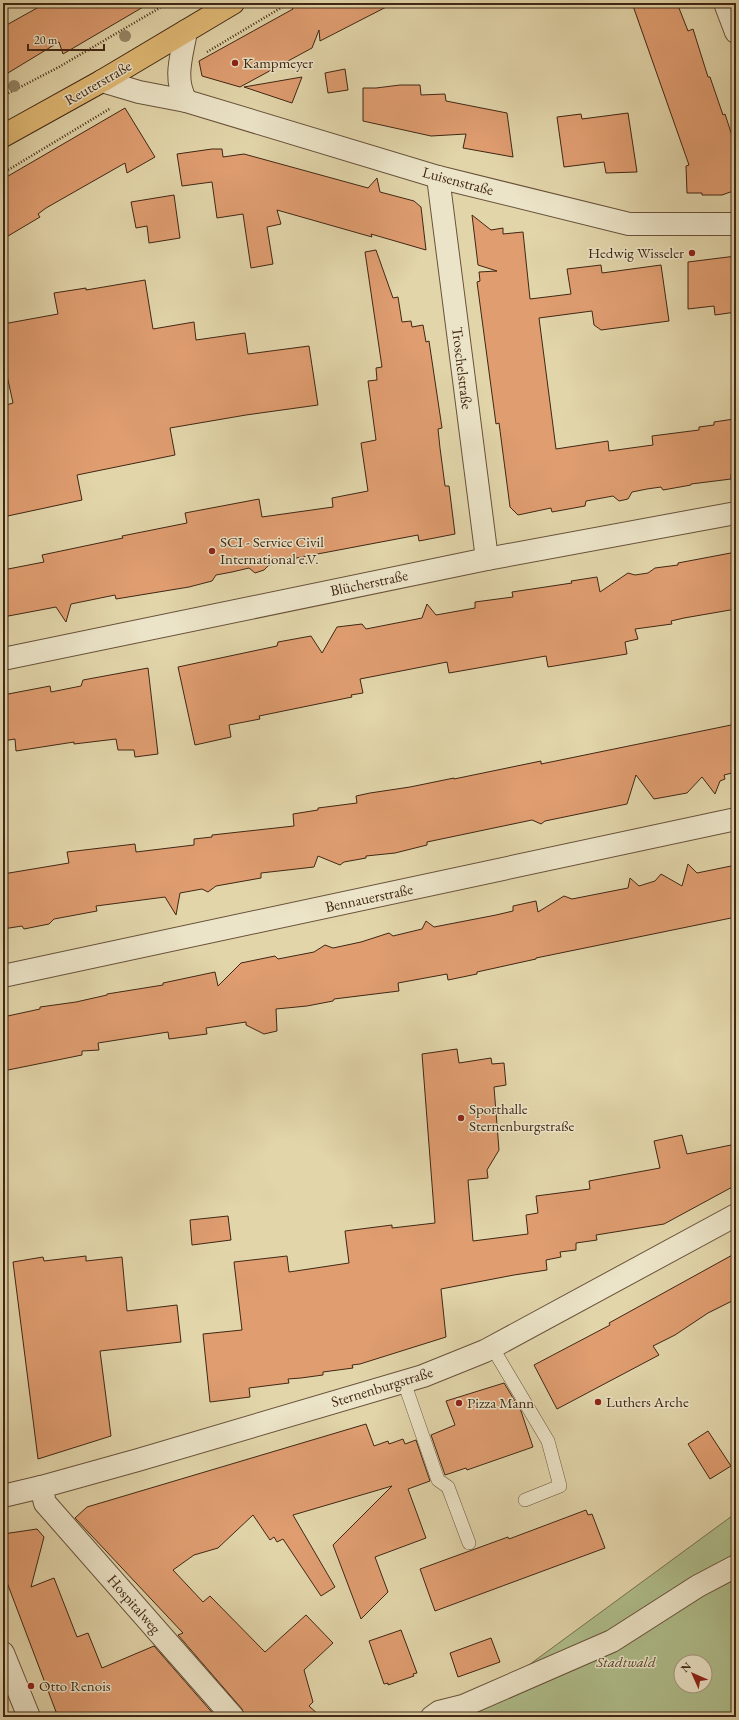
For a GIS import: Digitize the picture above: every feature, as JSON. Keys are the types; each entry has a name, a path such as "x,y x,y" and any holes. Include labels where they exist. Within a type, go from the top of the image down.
{"main road":[{"name":"Reuterstraße","path":"3,136 102,81 233,3"}],"street":[{"path":"725,3 736,32"},
{"path":"186,31 178,78 180,90 186,101"},
{"name":"Luisenstraße","path":"102,81 139,92 186,101 438,177 629,224 736,224"},
{"name":"Troschelstraße","path":"438,177 487,559"},
{"name":"Blücherstraße","path":"3,658 487,559 736,513"},
{"name":"Bennauerstraße","path":"3,976 736,819"},
{"name":"Sternenburgstraße","path":"3,1496 41,1488 423,1376 492,1347 736,1215"},
{"name":"Hospitalweg","path":"41,1488 45,1503 233,1717"},
{"path":"432,1717 439,1712 463,1706 612,1641 698,1586 736,1566"},
{"path":"3,1653 29,1717"}],"lane":[{"path":"492,1347 548,1441 560,1486 525,1500"},
{"path":"404,1382 438,1480 448,1487 469,1543"}],"path":[{"path":"3,96 59,67 168,3"},
{"path":"180,68 288,3"},
{"path":"3,173 139,92"}],"green space":[{"name":"Stadtwald","path":"736,1513 736,1717 458,1717"}],"building":[{"path":"46,3 150,3 63,54 59,42 3,76 3,27"},
{"path":"290,3 394,3 320,41 319,30 312,48 240,87 202,76 199,61 293,9"},
{"path":"632,3 677,3 688,31 693,29 708,77 710,77 723,115 725,114 736,148 736,190 722,195 687,193 686,166 689,165"},
{"path":"345,69 348,90 328,93 325,73"},
{"path":"302,77 292,103 244,87"},
{"path":"420,85 421,95 445,94 446,101 507,113 513,157 463,148 466,134 431,136 363,121 363,88"},
{"path":"125,108 155,157 127,173 125,163 46,208 38,214 40,217 3,239 3,179"},
{"path":"628,113 637,172 606,173 604,162 564,167 557,117 581,114 582,119"},
{"path":"222,149 223,157 244,154 368,188 377,178 380,192 414,201 421,207 426,250 371,234 372,237 277,210 281,224 267,227 273,264 251,268 243,214 217,218 212,182 182,186 177,154"},
{"path":"174,195 180,238 149,243 147,226 136,228 131,202"},
{"path":"472,215 491,230 503,228 503,234 523,232 530,299 571,294 567,269 601,265 602,273 661,265 669,321 601,330 594,325 592,311 539,318 556,449 608,441 609,451 653,445 652,436 699,430 699,427 714,425 714,422 734,419 736,430 736,473 731,474 731,479 691,484 663,490 661,487 647,489 632,492 628,499 619,501 613,496 586,501 585,506 552,512 551,508 518,515 510,507 499,423 496,424 477,282 480,281 479,272 497,271 478,265"},
{"path":"376,250 393,298 398,297 402,322 411,321 412,327 423,325 426,342 429,341 442,428 438,429 445,486 449,486 455,534 419,541 418,535 291,559 291,561 269,565 264,570 255,573 249,568 216,575 212,581 189,587 116,599 115,595 71,604 66,622 56,607 3,617 3,570 44,562 42,555 123,538 122,536 187,523 185,513 259,499 262,517 333,507 332,498 368,491 361,443 376,440 368,381 377,380 376,368 382,367 365,252"},
{"path":"736,256 736,312 715,315 714,306 688,309 688,262"},
{"path":"145,280 153,329 194,322 196,340 245,333 248,354 309,346 318,405 170,428 175,455 77,475 82,500 3,517 3,406 13,403 3,357 3,324 58,314 54,293 86,288 86,290"},
{"path":"736,552 736,609 671,621 672,624 635,629 638,639 625,642 627,654 548,667 546,656 449,673 447,662 360,679 363,693 351,695 352,697 259,716 260,719 229,725 231,737 195,745 178,667 277,646 278,642 311,636 322,653 337,627 362,624 366,629 422,618 427,604 436,615 475,608 475,602 513,597 512,592 572,583 571,581 597,577 600,592 628,573 635,575 648,573 655,568 678,565 678,563"},
{"path":"148,668 158,754 135,757 134,750 118,750 116,739 74,744 74,742 16,751 15,739 3,741 3,695 50,686 51,692 81,686 83,680"},
{"path":"736,724 736,772 724,775 725,779 720,781 715,794 702,777 687,793 654,799 636,775 627,804 545,821 541,824 532,820 427,842 427,845 395,853 366,856 366,858 344,862 340,865 318,856 314,867 261,873 261,878 216,886 208,892 202,889 180,893 176,915 165,897 96,906 97,911 54,919 49,924 24,929 22,926 3,929 3,874 69,863 67,852 135,844 136,852 194,845 194,839 212,837 212,835 294,826 293,814 318,810 318,808 357,803 356,796 454,779 541,761 541,764"},
{"path":"688,864 697,873 736,865 736,917 536,958 477,972 477,974 448,980 447,974 398,983 399,991 334,999 333,1001 307,1006 276,1009 277,1031 264,1034 246,1025 246,1022 206,1028 207,1034 169,1039 168,1032 98,1043 99,1050 82,1051 82,1055 3,1071 3,1017 40,1009 40,1007 76,1002 107,994 163,985 163,983 215,972 218,986 241,963 275,956 278,959 314,952 325,945 333,948 361,942 389,933 393,936 422,929 426,921 434,927 496,915 513,911 513,906 536,901 538,912 564,896 572,899 628,888 630,878 639,886 655,881 661,874 682,886"},
{"path":"457,1049 459,1063 491,1058 492,1064 504,1063 506,1085 494,1087 499,1150 487,1170 488,1178 468,1180 473,1241 528,1234 526,1215 538,1213 536,1196 590,1189 589,1181 660,1168 654,1141 682,1135 687,1154 736,1144 736,1185 664,1224 596,1235 597,1240 576,1243 576,1250 560,1252 561,1257 546,1260 547,1270 441,1289 446,1337 360,1364 352,1365 353,1368 323,1372 323,1375 288,1379 289,1383 249,1388 250,1397 210,1402 203,1334 242,1330 234,1262 287,1256 289,1272 349,1263 345,1231 392,1225 392,1228 435,1223 422,1054"},
{"path":"228,1216 231,1240 192,1245 190,1220"},
{"path":"736,1253 736,1299 708,1313 675,1335 653,1346 659,1355 557,1409 534,1365 610,1325 609,1323"},
{"path":"86,1256 86,1261 122,1257 127,1311 177,1305 181,1342 100,1351 111,1436 38,1459 13,1262 43,1257 44,1261"},
{"path":"504,1383 521,1411 533,1447 467,1470 466,1468 445,1475 431,1435 455,1425 446,1401"},
{"path":"366,1424 374,1446 388,1441 389,1444 403,1439 405,1444 416,1440 430,1481 408,1489 426,1538 375,1557 388,1592 361,1619 333,1545 392,1486 293,1515 335,1587 321,1596 283,1539 277,1542 274,1537 270,1540 253,1515 218,1548 194,1555 173,1570 203,1602 210,1596 265,1652 306,1615 333,1643 304,1670 313,1702 309,1706 321,1717 245,1717 242,1709 178,1635 183,1633 75,1518 87,1507"},
{"path":"708,1431 731,1466 710,1479 688,1444"},
{"path":"586,1510 588,1515 592,1514 605,1548 435,1611 420,1569 508,1537 509,1539"},
{"path":"37,1529 44,1537 31,1587 54,1578 77,1637 88,1633 102,1668 154,1646 216,1717 58,1717 3,1572 3,1534"},
{"path":"401,1630 417,1673 413,1674 414,1676 388,1685 388,1683 384,1684 369,1641"},
{"path":"491,1638 500,1662 458,1677 450,1653"}],"place":[{"name":"Kampmeyer","path":"235,63"},
{"name":"Hedwig Wisseler","path":"692,253"},
{"name":"SCI - Service Civil International e.V.","path":"212,551"},
{"name":"Sporthalle Sternenburgstraße","path":"461,1118"},
{"name":"Luthers Arche","path":"598,1402"},
{"name":"Pizza Mann","path":"459,1403"},
{"name":"Otto Renois","path":"31,1686"}]}
